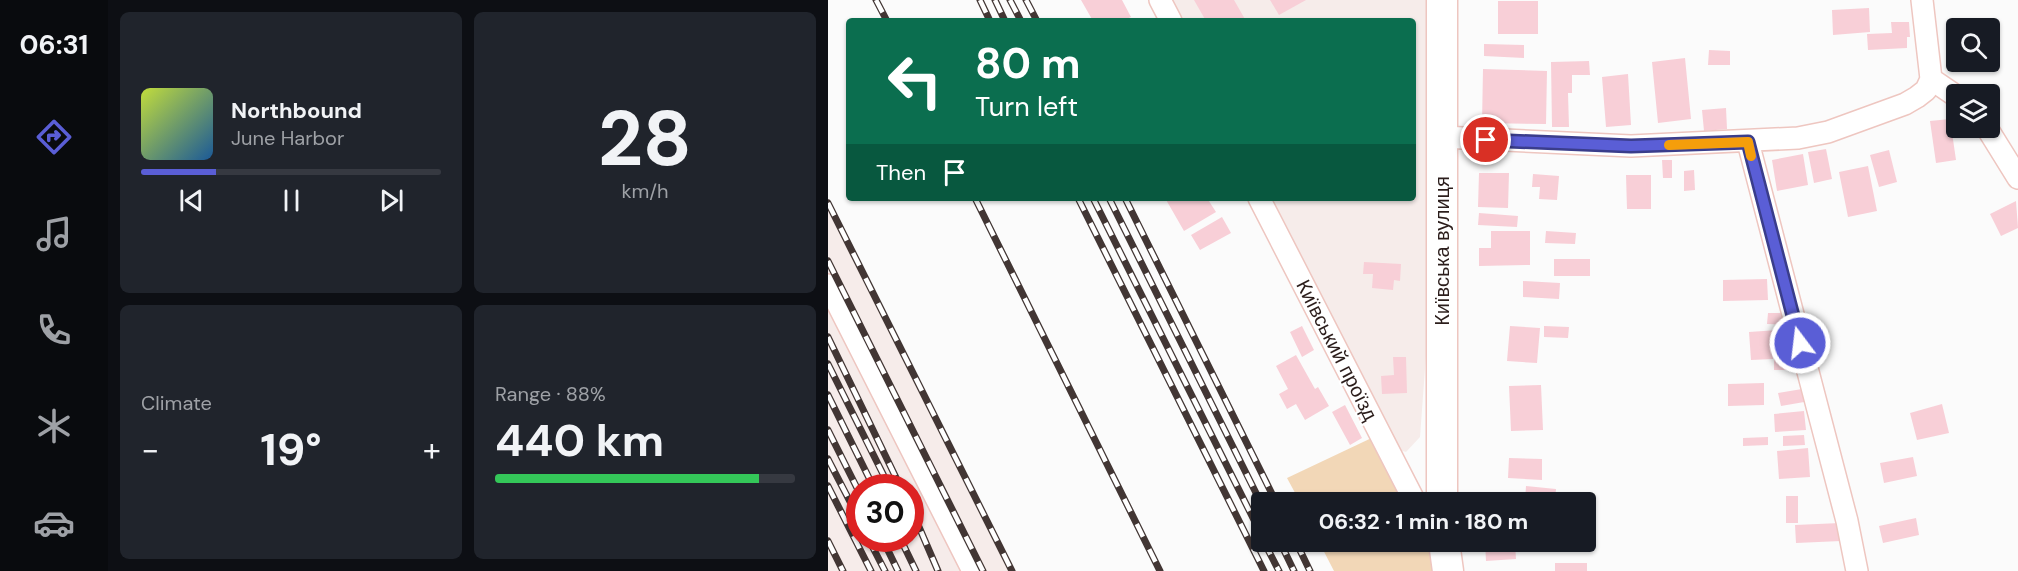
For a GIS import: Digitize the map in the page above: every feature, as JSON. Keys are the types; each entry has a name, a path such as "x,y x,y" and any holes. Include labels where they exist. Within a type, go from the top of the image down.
{"street":[{"path":"1160,0 1169,18"},
{"name":"Київська вулиця","path":"1442,0 1442,492"},
{"path":"1442,137 1609,146 1748,142 1798,138 1828,132 1911,101 1926,90 1931,79 1922,0"},
{"path":"1931,79 1946,89"},
{"path":"1993,138 2018,178"},
{"path":"1748,142 1847,521 1857,571"},
{"name":"Київський проїзд","path":"1261,201 1410,492"},
{"path":"828,285 973,571"}],"shaded area":[{"path":"1161,0 1442,0 1442,137 1420,437 1406,452 1393,448 1265,201 1416,201 1416,18 1170,18"},
{"path":"828,198 1016,571 828,571"},
{"path":"1380,434 1410,492 1295,492 1287,478"},
{"path":"1324,552 1439,552 1448,571 1334,571"}],"building":[{"path":"1081,0 1122,0 1131,17 1129,18 1091,18"},
{"path":"1194,0 1234,0 1244,18 1204,18"},
{"path":"1270,0 1306,0 1279,15"},
{"path":"1498,1 1538,1 1538,34 1498,34"},
{"path":"1869,8 1870,32 1833,35 1832,10"},
{"path":"1891,22 1909,22 1910,37 1907,37 1907,48 1868,50 1867,34 1892,33"},
{"path":"1484,44 1524,45 1524,58 1484,56"},
{"path":"1709,50 1730,51 1730,65 1708,65"},
{"path":"1685,58 1691,119 1658,123 1652,62"},
{"path":"1589,61 1590,75 1572,75 1572,93 1568,93 1569,127 1552,127 1551,62"},
{"path":"1483,69 1547,71 1546,124 1482,123"},
{"path":"1628,74 1631,125 1606,127 1602,77"},
{"path":"1726,108 1727,129 1704,131 1702,110"},
{"path":"1946,119 1946,138 1953,138 1956,160 1936,163 1930,121"},
{"path":"1826,149 1832,179 1814,183 1808,152"},
{"path":"1889,150 1897,182 1879,187 1870,155"},
{"path":"1803,154 1808,185 1777,191 1772,160"},
{"path":"1662,160 1672,160 1672,178 1663,178"},
{"path":"1868,166 1877,211 1848,217 1839,172"},
{"path":"1694,170 1695,190 1684,191 1684,171"},
{"path":"1479,173 1509,173 1508,208 1478,207"},
{"path":"1533,174 1559,176 1557,200 1539,199 1540,187 1532,187"},
{"path":"1626,175 1651,175 1651,209 1627,209"},
{"path":"1167,201 1209,201 1216,212 1184,231"},
{"path":"2016,201 2018,228 2001,236 1990,214"},
{"path":"1479,213 1518,216 1517,227 1478,225"},
{"path":"1222,217 1231,233 1200,250 1191,235"},
{"path":"1491,231 1530,231 1530,265 1479,266 1479,248 1491,248"},
{"path":"1546,231 1576,233 1575,244 1545,243"},
{"path":"1554,259 1590,259 1590,276 1554,276"},
{"path":"1364,262 1401,264 1400,281 1394,280 1393,290 1372,288 1373,274 1363,274"},
{"path":"1767,279 1768,300 1723,301 1723,280"},
{"path":"1523,281 1560,283 1559,299 1523,297"},
{"path":"1768,313 1791,313 1793,325 1767,324"},
{"path":"1302,326 1314,350 1302,357 1290,332"},
{"path":"1510,326 1540,328 1537,363 1507,361"},
{"path":"1544,326 1569,327 1568,338 1544,337"},
{"path":"1778,330 1780,355 1773,355 1773,359 1751,360 1749,332"},
{"path":"1296,355 1315,389 1318,387 1329,406 1305,420 1296,404 1287,409 1279,394 1288,389 1276,366"},
{"path":"1393,357 1406,357 1407,393 1382,394 1381,376 1394,375"},
{"path":"1774,358 1802,358 1805,370 1774,370"},
{"path":"1764,383 1764,405 1728,406 1728,384"},
{"path":"1541,385 1543,430 1511,431 1509,386"},
{"path":"1808,388 1810,401 1781,406 1778,393"},
{"path":"1942,404 1949,433 1917,440 1910,413"},
{"path":"1345,405 1362,438 1350,445 1332,412"},
{"path":"1804,411 1806,430 1775,432 1774,414"},
{"path":"1804,435 1805,445 1783,446 1783,436"},
{"path":"1768,437 1768,445 1743,446 1743,438"},
{"path":"1808,448 1810,477 1779,479 1777,451"},
{"path":"1913,457 1917,476 1884,483 1880,463"},
{"path":"1509,458 1542,459 1542,480 1508,478"},
{"path":"1526,486 1556,489 1556,492 1526,492"},
{"path":"1786,496 1798,496 1798,523 1786,523"},
{"path":"1916,518 1919,535 1883,543 1879,526"},
{"path":"1840,523 1841,541 1796,543 1795,525"},
{"path":"1486,552 1516,552 1516,559 1486,561"},
{"path":"1555,563 1587,563 1587,571 1555,571"}],"railway":[{"path":"876,0 885,18"},
{"path":"980,0 989,18"},
{"path":"995,0 1004,18"},
{"path":"1010,0 1019,18"},
{"path":"1026,0 1035,18"},
{"path":"976,201 1160,571"},
{"path":"1079,201 1264,571"},
{"path":"1094,201 1251,514"},
{"path":"1110,201 1256,492"},
{"path":"1126,201 1271,492"},
{"path":"828,203 1012,571"},
{"path":"828,261 983,571"},
{"path":"828,337 894,474"},
{"path":"828,364 883,474"},
{"path":"828,395 867,474"},
{"path":"828,430 850,474"},
{"path":"828,459 846,494"},
{"path":"828,486 871,571"},
{"path":"924,538 938,571"},
{"path":"828,541 843,571"},
{"path":"875,552 885,571"},
{"path":"889,552 898,571"},
{"path":"907,552 916,571"},
{"path":"1269,552 1279,571"},
{"path":"1285,552 1294,571"},
{"path":"1301,552 1310,571"}],"slow traffic":[{"path":"1669,145 1748,142 1751,156"}],"route":[{"path":"1486,140 1631,146 1748,142 1800,343"}]}
